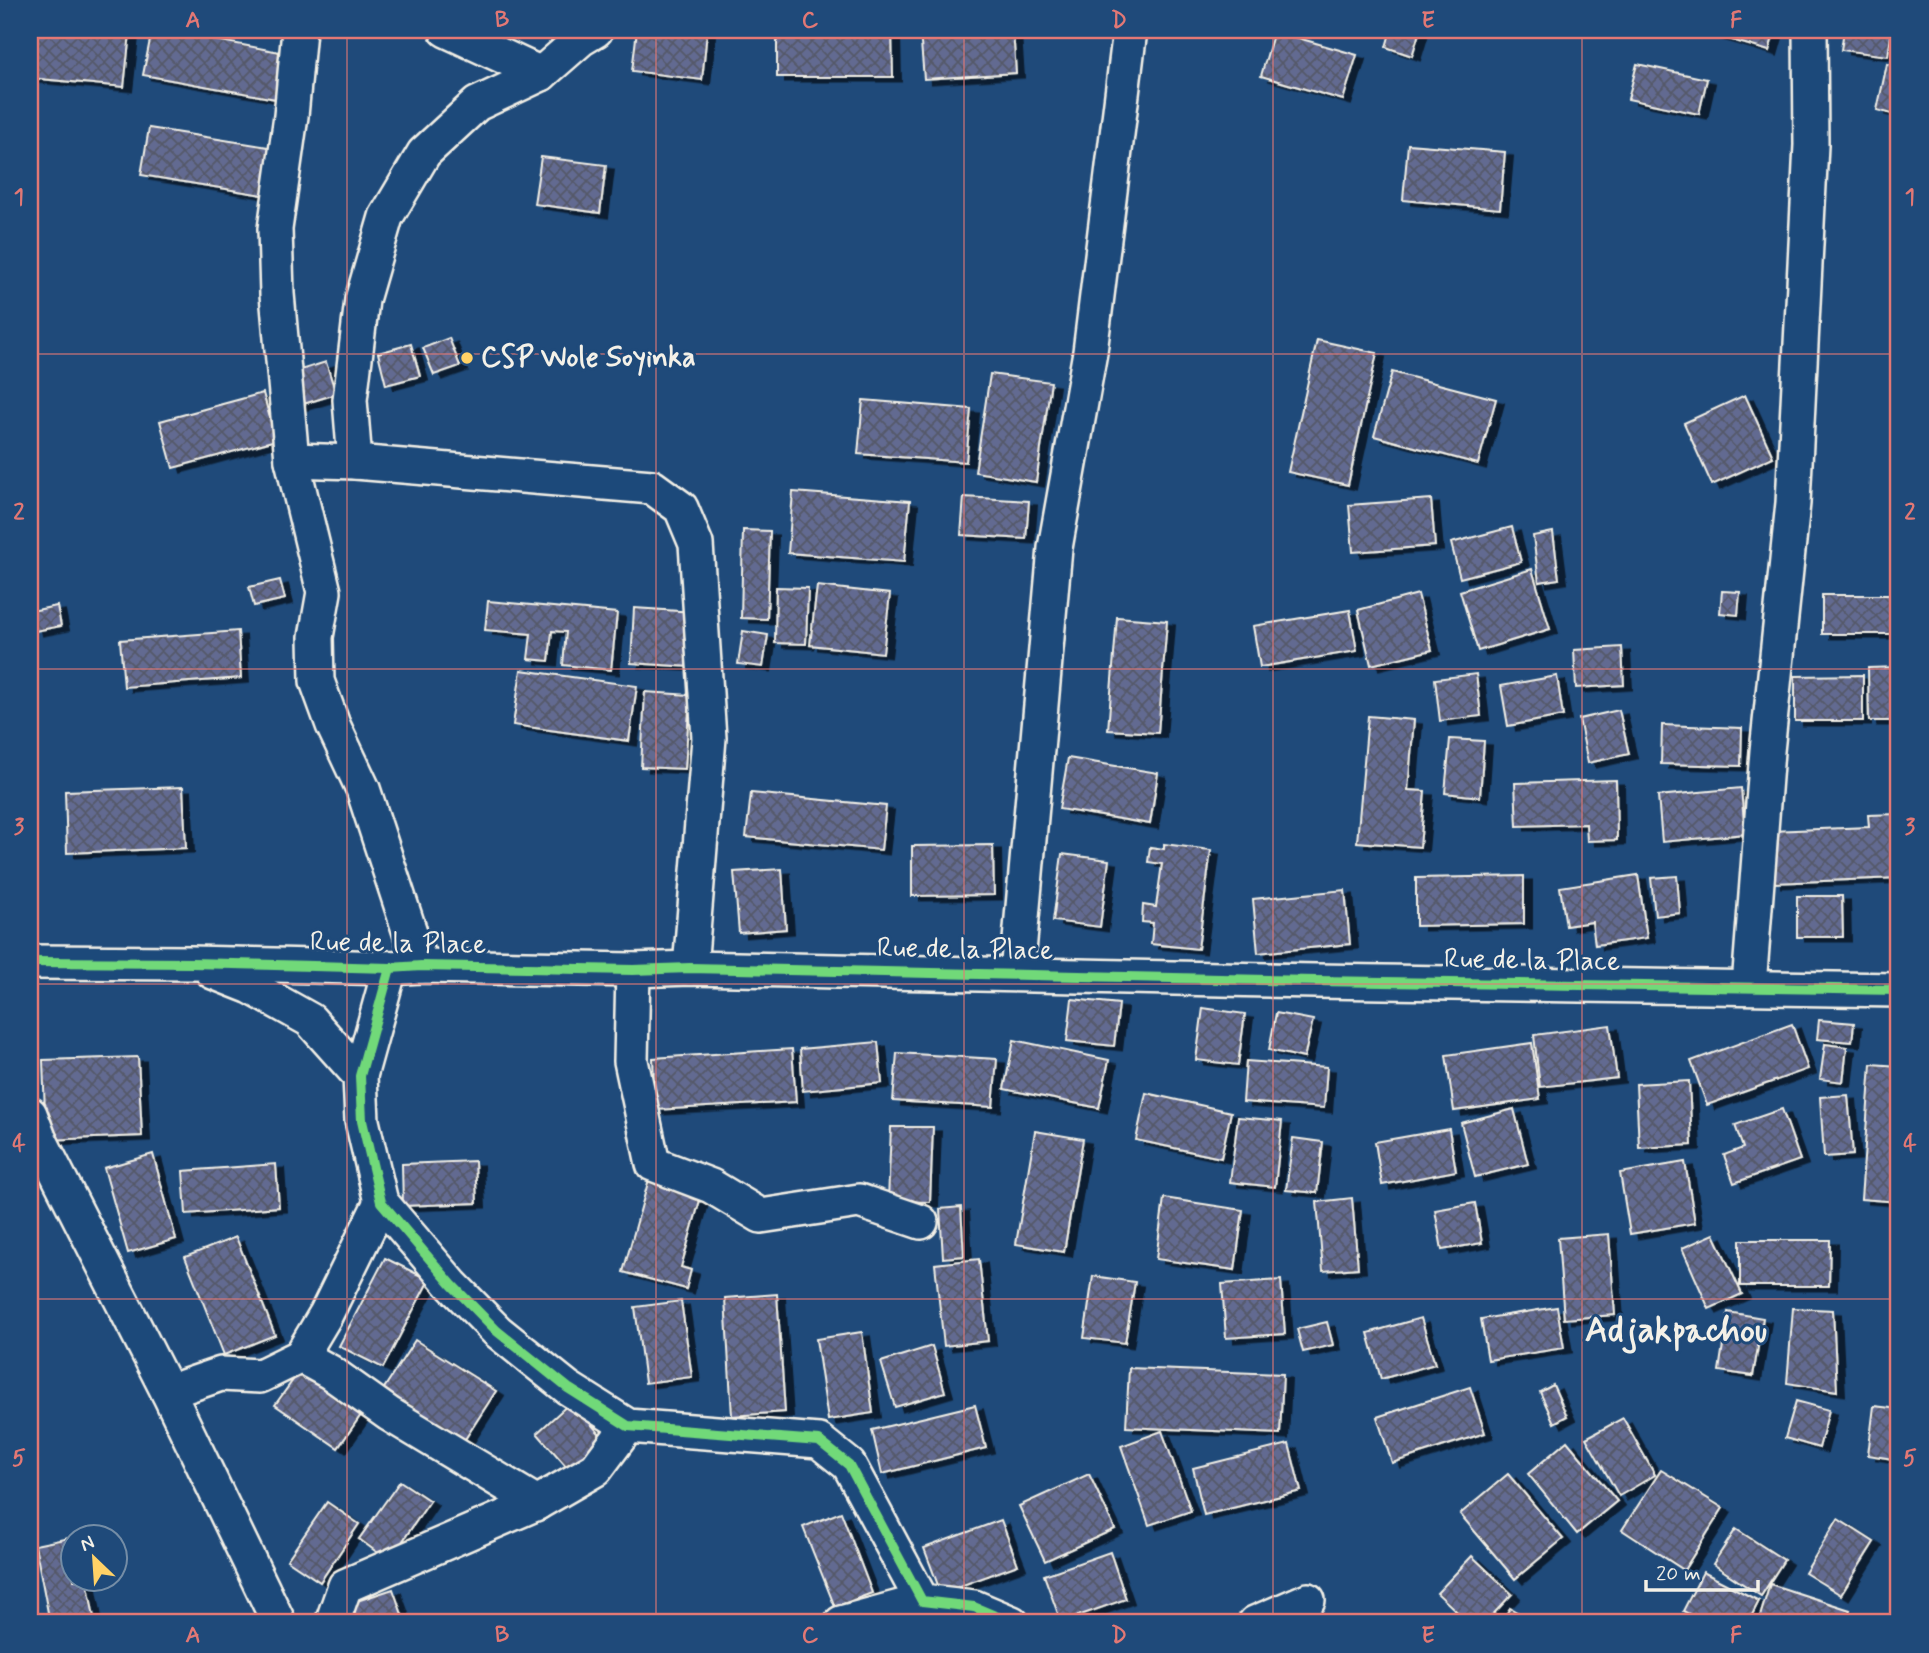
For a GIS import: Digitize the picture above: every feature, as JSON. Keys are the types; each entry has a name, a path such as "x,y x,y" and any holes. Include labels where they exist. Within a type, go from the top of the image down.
{"street":[{"path":"299,30 291,116 275,229 277,294 292,460 324,592 316,637 317,681 333,725 363,789 406,967 360,1076 362,1121 381,1202 452,1285 497,1331 568,1388 628,1426 819,1441 849,1465 922,1601"},
{"path":"446,30 541,74"},
{"path":"355,462 350,400 362,300 386,217 424,153 477,104 541,74 581,38 596,30"},
{"path":"1017,974 1055,548 1090,352 1130,30"},
{"path":"1749,986 1768,751 1793,503 1811,145 1810,30"},
{"path":"292,460 355,462 652,487 681,508 696,544 709,737 690,968"},
{"name":"Rue de la Place","path":"30,962 633,970 690,968 1899,990"},
{"path":"192,963 251,987 310,1020 360,1076"},
{"path":"633,970 631,1061 653,1164 711,1186 761,1216 859,1201 921,1222"},
{"path":"30,1114 39,1138 168,1392 279,1623"},
{"path":"168,1392 221,1374 260,1376 301,1356 326,1314 381,1202"},
{"path":"301,1356 330,1372 389,1414 537,1503"},
{"path":"332,1623 345,1587 537,1503 596,1469 628,1426"},
{"path":"1255,1623 1308,1600"},
{"path":"841,1623 922,1601 974,1607 1012,1623"}],"building":[{"path":"30,30 130,33 124,87 30,78"},
{"path":"152,30 296,55 287,101 143,75"},
{"path":"637,30 707,32 702,80 632,71"},
{"path":"777,30 892,30 893,77 777,77"},
{"path":"1013,30 1016,73 924,79 920,31"},
{"path":"1391,30 1420,30 1412,56 1386,47"},
{"path":"1698,30 1775,30 1769,51"},
{"path":"1844,30 1892,30 1888,56 1841,50"},
{"path":"1274,31 1357,55 1343,100 1261,76"},
{"path":"1637,64 1707,79 1699,114 1628,99"},
{"path":"1887,64 1899,66 1899,129 1894,128 1896,115 1877,110"},
{"path":"149,128 275,148 268,196 141,175"},
{"path":"1408,144 1505,152 1500,209 1403,200"},
{"path":"541,157 606,165 600,213 534,204"},
{"path":"449,338 460,366 434,375 423,348"},
{"path":"1317,340 1377,353 1348,485 1288,472"},
{"path":"411,344 420,376 386,385 378,353"},
{"path":"326,362 336,394 297,406 288,374"},
{"path":"1392,372 1496,399 1478,464 1374,436"},
{"path":"990,374 1051,382 1036,482 975,472"},
{"path":"263,393 276,440 173,468 160,421"},
{"path":"1745,395 1773,457 1712,485 1684,423"},
{"path":"863,400 971,409 966,462 858,454"},
{"path":"793,492 910,501 904,562 788,553"},
{"path":"964,497 1029,501 1026,539 961,535"},
{"path":"1431,499 1435,546 1353,552 1349,505"},
{"path":"1512,527 1521,562 1460,578 1451,543"},
{"path":"743,530 770,531 767,619 741,618"},
{"path":"1553,532 1559,579 1539,582 1533,536"},
{"path":"1532,569 1550,629 1478,651 1460,591"},
{"path":"280,580 285,599 254,606 249,587"},
{"path":"817,586 890,594 883,653 810,645"},
{"path":"776,587 808,588 806,644 775,643"},
{"path":"1722,591 1740,592 1738,615 1720,613"},
{"path":"1418,594 1432,650 1371,665 1358,610"},
{"path":"1822,595 1899,595 1899,634 1822,634"},
{"path":"488,601 617,613 611,670 563,665 566,632 552,631 549,661 528,659 531,634 485,630"},
{"path":"57,606 61,626 35,631 31,611"},
{"path":"634,608 694,612 691,667 631,663"},
{"path":"1350,610 1357,651 1260,667 1253,626"},
{"path":"1117,617 1167,621 1158,733 1108,730"},
{"path":"238,631 241,678 124,687 120,640"},
{"path":"743,631 768,635 763,667 738,664"},
{"path":"1622,647 1624,685 1576,688 1574,650"},
{"path":"1899,667 1899,721 1869,721 1868,668"},
{"path":"521,670 637,686 629,741 513,725"},
{"path":"1476,674 1481,716 1440,721 1435,679"},
{"path":"1863,675 1863,721 1795,721 1795,676"},
{"path":"1557,676 1563,716 1508,726 1501,686"},
{"path":"645,692 690,695 685,769 641,767"},
{"path":"1619,710 1629,754 1588,763 1579,719"},
{"path":"1368,716 1414,720 1408,790 1425,791 1420,847 1357,842"},
{"path":"1662,725 1742,728 1741,766 1661,764"},
{"path":"1450,739 1484,741 1480,797 1445,793"},
{"path":"1068,758 1158,773 1150,824 1059,809"},
{"path":"1616,780 1617,840 1587,841 1586,824 1517,826 1515,783"},
{"path":"183,787 186,848 67,853 65,791"},
{"path":"1741,788 1745,834 1662,842 1658,796"},
{"path":"751,793 886,806 881,850 746,837"},
{"path":"1899,814 1899,878 1773,883 1771,831 1869,827 1868,815"},
{"path":"1164,844 1211,850 1198,949 1151,944 1153,923 1142,922 1143,905 1156,907 1162,864 1148,862 1150,847 1164,849"},
{"path":"993,845 994,895 912,896 912,846"},
{"path":"1062,854 1109,860 1100,927 1053,921"},
{"path":"782,869 786,929 739,933 734,872"},
{"path":"1638,875 1647,938 1595,945 1592,922 1566,926 1560,887"},
{"path":"1524,876 1524,924 1416,926 1416,878"},
{"path":"1677,876 1680,913 1655,916 1651,878"},
{"path":"1345,890 1350,944 1258,953 1253,899"},
{"path":"1797,896 1842,896 1843,937 1797,937"},
{"path":"1072,999 1119,1004 1114,1046 1067,1041"},
{"path":"1203,1008 1245,1014 1238,1065 1196,1060"},
{"path":"1276,1013 1313,1020 1304,1058 1269,1050"},
{"path":"1819,1020 1854,1023 1852,1042 1817,1039"},
{"path":"1792,1024 1808,1069 1707,1105 1691,1061"},
{"path":"1610,1025 1617,1078 1540,1087 1534,1035"},
{"path":"1014,1040 1109,1060 1099,1108 1004,1089"},
{"path":"878,1042 882,1083 803,1091 800,1049"},
{"path":"1532,1043 1540,1099 1454,1111 1446,1055"},
{"path":"1825,1044 1847,1047 1843,1082 1820,1079"},
{"path":"792,1049 796,1102 655,1110 653,1058"},
{"path":"897,1053 997,1059 993,1107 893,1101"},
{"path":"138,1057 142,1136 46,1140 43,1060"},
{"path":"1246,1061 1327,1067 1324,1108 1243,1102"},
{"path":"1871,1064 1899,1066 1899,1202 1861,1199"},
{"path":"1689,1081 1692,1145 1639,1148 1636,1084"},
{"path":"1146,1093 1231,1112 1221,1158 1136,1140"},
{"path":"1848,1095 1853,1155 1824,1157 1820,1097"},
{"path":"1514,1109 1528,1164 1475,1177 1461,1123"},
{"path":"1782,1109 1800,1160 1734,1183 1724,1155 1743,1148 1735,1125"},
{"path":"1238,1117 1282,1121 1275,1187 1230,1182"},
{"path":"891,1127 933,1127 930,1202 888,1201"},
{"path":"1449,1129 1456,1171 1382,1185 1375,1142"},
{"path":"1035,1131 1083,1139 1064,1252 1016,1244"},
{"path":"1293,1138 1323,1142 1317,1193 1286,1190"},
{"path":"153,1154 176,1239 128,1253 104,1168"},
{"path":"475,1161 477,1203 403,1206 402,1164"},
{"path":"1685,1162 1695,1223 1630,1234 1620,1173"},
{"path":"276,1164 279,1207 186,1214 183,1171"},
{"path":"649,1179 702,1193 681,1267 691,1270 686,1289 623,1272"},
{"path":"1164,1198 1243,1210 1235,1270 1156,1259"},
{"path":"1352,1198 1358,1268 1323,1271 1317,1202"},
{"path":"1475,1203 1482,1243 1442,1250 1435,1210"},
{"path":"961,1207 964,1256 943,1258 940,1209"},
{"path":"1609,1234 1615,1315 1564,1319 1558,1238"},
{"path":"1714,1234 1742,1294 1709,1309 1682,1248"},
{"path":"236,1237 275,1335 224,1355 185,1257"},
{"path":"1740,1240 1830,1240 1829,1286 1740,1286"},
{"path":"385,1258 429,1280 383,1368 339,1346"},
{"path":"979,1259 988,1341 944,1346 935,1264"},
{"path":"1093,1276 1135,1282 1125,1343 1084,1338"},
{"path":"1281,1280 1285,1334 1226,1338 1222,1284"},
{"path":"777,1294 785,1412 732,1416 725,1298"},
{"path":"681,1301 692,1377 645,1383 635,1307"},
{"path":"1557,1307 1564,1348 1488,1360 1481,1319"},
{"path":"1793,1308 1833,1310 1837,1391 1787,1383"},
{"path":"1728,1312 1763,1318 1753,1376 1719,1371"},
{"path":"1421,1318 1435,1364 1381,1379 1368,1333"},
{"path":"1327,1322 1333,1345 1303,1352 1297,1329"},
{"path":"862,1332 873,1413 828,1420 816,1339"},
{"path":"415,1340 496,1391 462,1444 381,1393"},
{"path":"932,1346 945,1392 895,1407 881,1362"},
{"path":"1129,1368 1283,1374 1280,1434 1126,1427"},
{"path":"301,1369 363,1412 338,1448 275,1405"},
{"path":"1553,1385 1567,1416 1554,1423 1540,1392"},
{"path":"1470,1387 1485,1433 1392,1463 1377,1417"},
{"path":"1796,1401 1829,1410 1819,1448 1785,1438"},
{"path":"571,1402 608,1443 573,1474 537,1433"},
{"path":"975,1405 986,1448 882,1474 872,1430"},
{"path":"1874,1406 1899,1409 1899,1460 1868,1455"},
{"path":"1623,1418 1655,1475 1619,1496 1586,1438"},
{"path":"1162,1431 1191,1511 1149,1525 1121,1446"},
{"path":"1567,1441 1617,1501 1577,1534 1528,1474"},
{"path":"1289,1444 1301,1491 1204,1515 1193,1468"},
{"path":"1661,1470 1723,1508 1684,1570 1622,1530"},
{"path":"1089,1474 1115,1529 1045,1561 1019,1506"},
{"path":"1508,1474 1563,1539 1515,1579 1460,1514"},
{"path":"400,1481 430,1501 389,1561 359,1539"},
{"path":"327,1502 359,1524 320,1582 287,1560"},
{"path":"841,1512 872,1593 835,1607 803,1527"},
{"path":"1838,1519 1874,1542 1841,1595 1805,1573"},
{"path":"1001,1520 1018,1565 941,1593 924,1548"},
{"path":"1736,1529 1784,1560 1761,1596 1713,1564"},
{"path":"60,1540 60,1594 90,1594 95,1623 50,1623 35,1545"},
{"path":"1110,1552 1126,1599 1061,1622 1044,1575"},
{"path":"1472,1556 1512,1594 1485,1623 1469,1623 1437,1593"},
{"path":"1703,1572 1759,1601 1748,1623 1707,1623 1683,1611"},
{"path":"1770,1584 1850,1610 1845,1623 1758,1623"},
{"path":"393,1589 405,1623 358,1623 351,1603"},
{"path":"1510,1608 1536,1623 1501,1623"},
{"path":"1606,1617 1623,1623 1604,1623"}],"cycle path":[{"path":"30,962 390,968 690,968 1899,990"},
{"path":"390,968 360,1076 362,1121 381,1202 452,1285 497,1331 568,1388 628,1426 819,1441 849,1465 922,1601 974,1607 1012,1623"}],"place":[{"name":"CSP Wole Soyinka","path":"467,358"}],"district":[{"name":"Adjakpachou","path":"1676,1331"}]}
